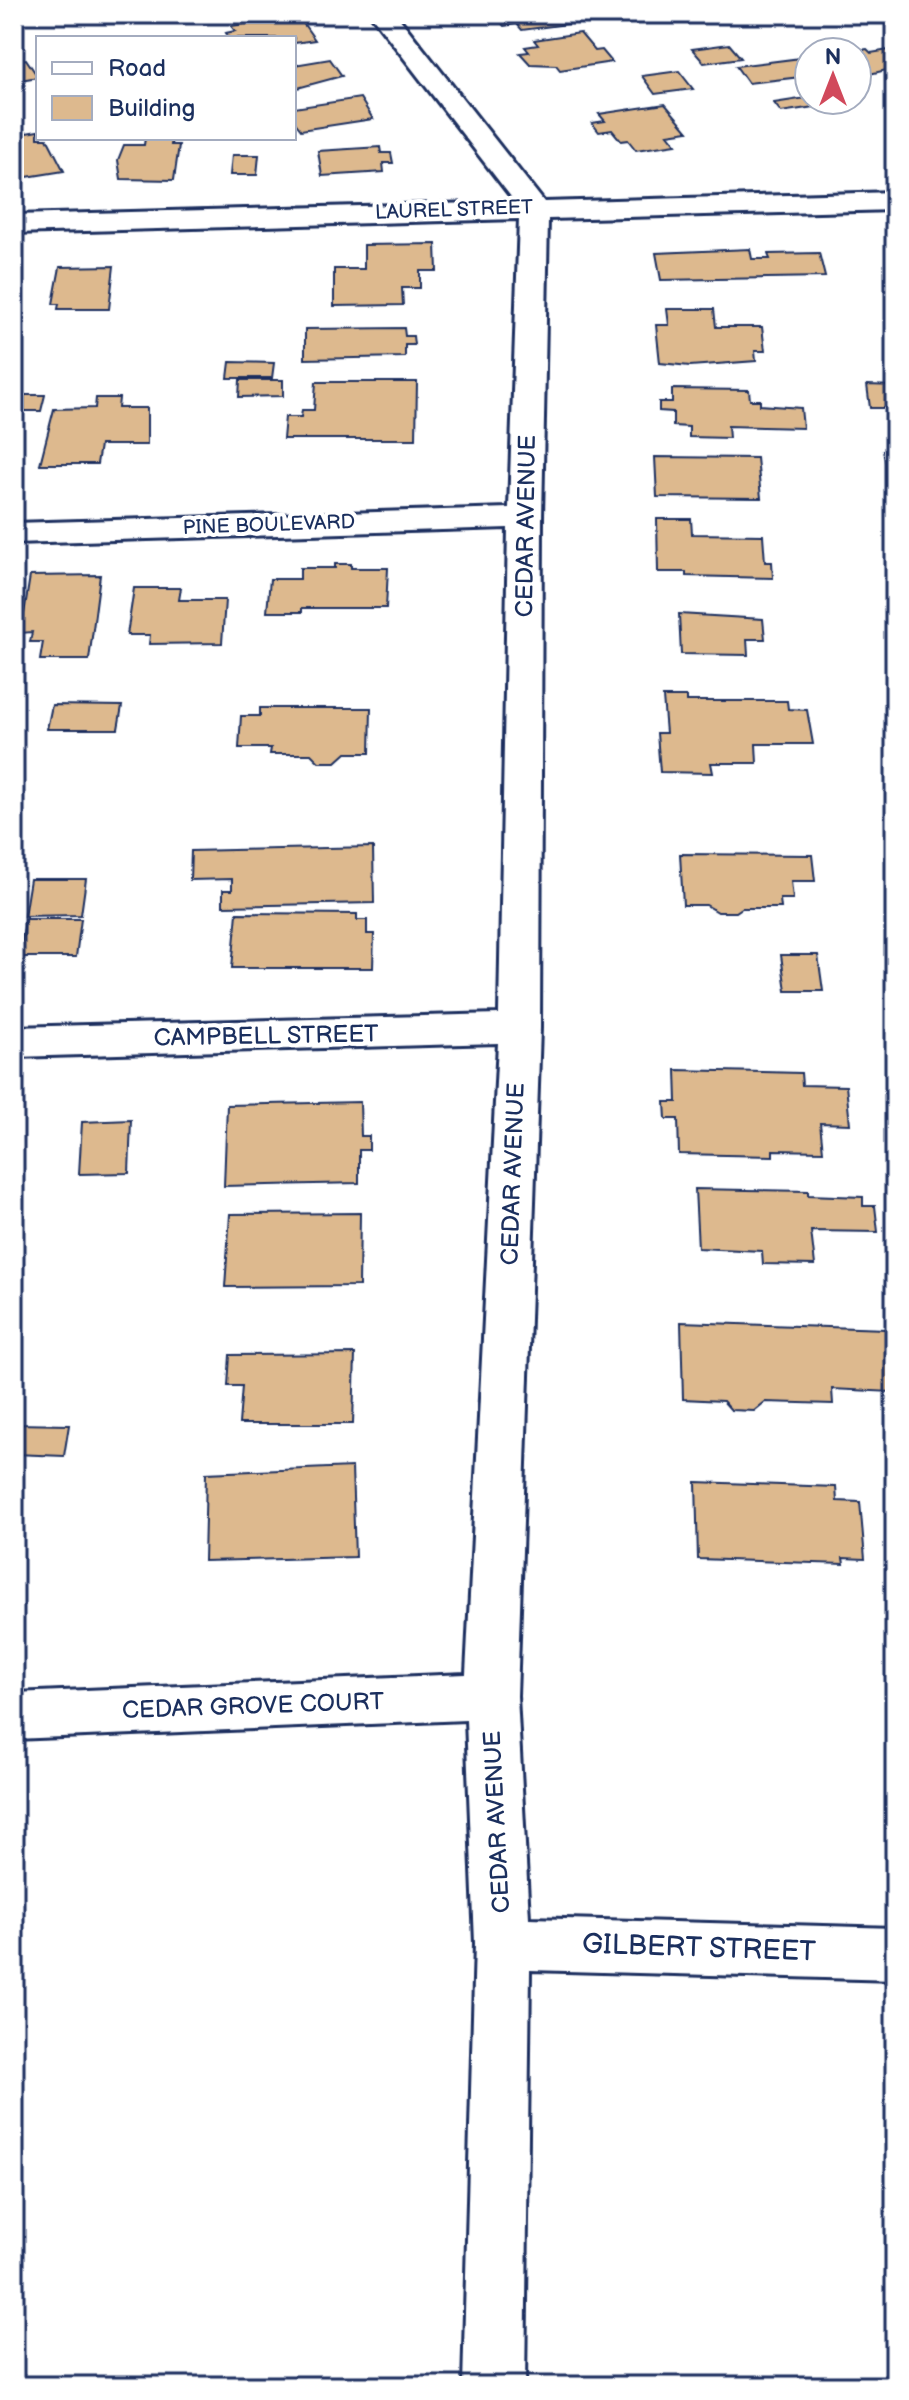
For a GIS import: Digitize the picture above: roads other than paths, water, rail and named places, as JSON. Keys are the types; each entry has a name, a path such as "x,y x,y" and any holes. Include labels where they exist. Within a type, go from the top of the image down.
{"street":[{"path":"383,14 534,208"},
{"name":"LAUREL STREET","path":"14,224 534,208 895,201"},
{"name":"CEDAR AVENUE","path":"494,2386 503,1943 491,1696 519,1028 525,518 534,208"},
{"name":"PINE BOULEVARD","path":"14,533 525,518"},
{"name":"CAMPBELL STREET","path":"14,1042 519,1028"},
{"name":"CEDAR GROVE COURT","path":"14,1716 491,1696"},
{"name":"GILBERT STREET","path":"503,1943 895,1954"}]}
